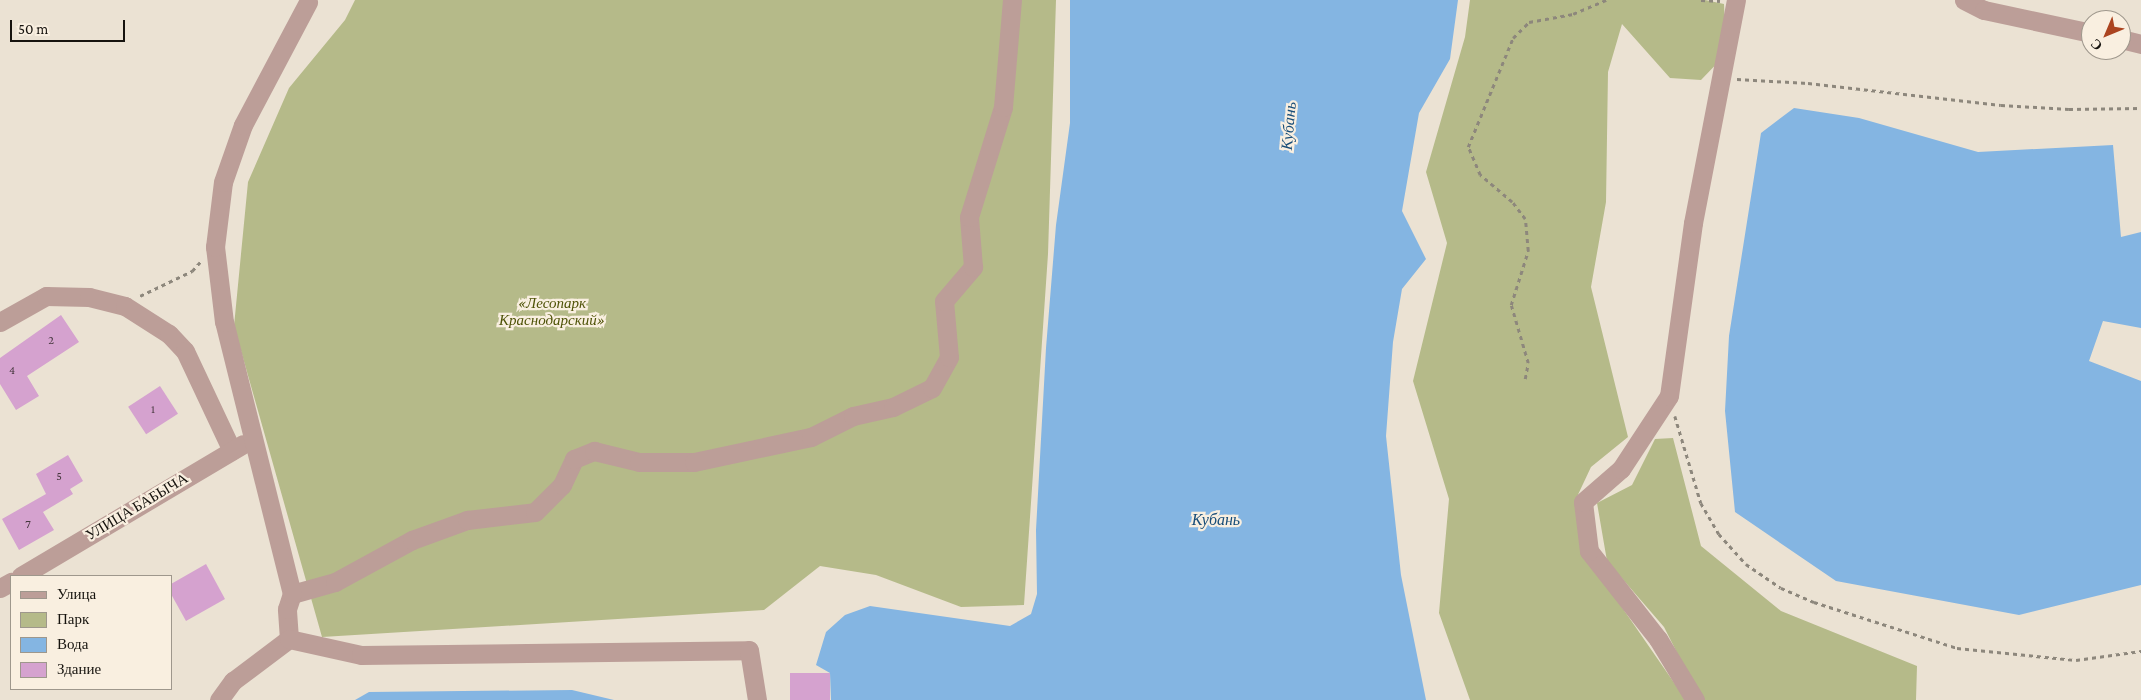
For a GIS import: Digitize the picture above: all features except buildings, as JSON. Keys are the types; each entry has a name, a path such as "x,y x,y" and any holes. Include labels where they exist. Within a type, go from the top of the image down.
{"street":[{"path":"292,594 335,582 412,540 467,520 535,512 562,484 574,459 594,451 639,462 694,462 811,437 853,416 892,407 932,388 949,357 944,301 974,267 969,217 1004,107 1012,0"},
{"path":"1695,700 1658,639 1589,551 1583,502 1621,469 1669,396 1693,223 1736,0"},
{"path":"1964,0 1984,10 2081,31"},
{"path":"289,639 287,609 292,594 224,322 215,247 223,182 243,125 308,2"},
{"path":"0,322 46,296 89,297 125,306 169,334 185,352 232,451"},
{"name":"УЛИЦА БАБЫЧА","path":"23,575 253,438"},
{"path":"289,639 347,654 748,650 757,700"},
{"path":"219,700 233,682 289,639"}],"path":[{"path":"1526,379 1528,363 1511,305 1528,251 1525,219 1512,202 1480,175 1468,148 1513,38 1529,22 1573,14 1606,0"},
{"path":"1722,78 1808,83 2010,106 2069,109 2141,108"},
{"path":"125,306 192,271 215,247"},
{"path":"1669,396 1701,503 1719,534 1746,564 1781,588 1814,602 1957,648 2076,660 2141,651"}],"green space":[{"name":"«Лесопарк Краснодарский»","path":"355,0 1056,0 1048,254 1024,605 961,607 876,575 820,566 764,610 322,637 234,326 248,182 289,88 345,20"},
{"path":"1470,0 1705,0 1724,4 1726,54 1701,80 1670,78 1622,24 1608,72 1606,202 1591,287 1628,437 1591,467 1575,501 1583,551 1686,700 1470,700 1439,613 1449,499 1413,381 1447,243 1426,172 1465,37"},
{"path":"1673,438 1701,546 1781,611 1917,666 1916,700 1701,700 1664,627 1607,561 1597,503 1632,485 1655,439"}],"water":[{"name":"Кубань","path":"1070,0 1458,0 1450,59 1419,113 1402,211 1426,259 1402,289 1393,342 1386,436 1401,575 1426,700 831,700 830,673 816,665 826,632 845,615 870,606 1010,626 1031,614 1037,594 1036,530 1046,348 1056,225 1070,123"},
{"path":"1794,108 1859,118 1978,152 2113,145 2121,237 2141,232 2141,328 2103,321 2089,361 2141,381 2141,585 2019,615 1836,581 1735,512 1725,411 1729,336 1761,133"},
{"path":"572,690 614,700 355,700 369,692"}]}
